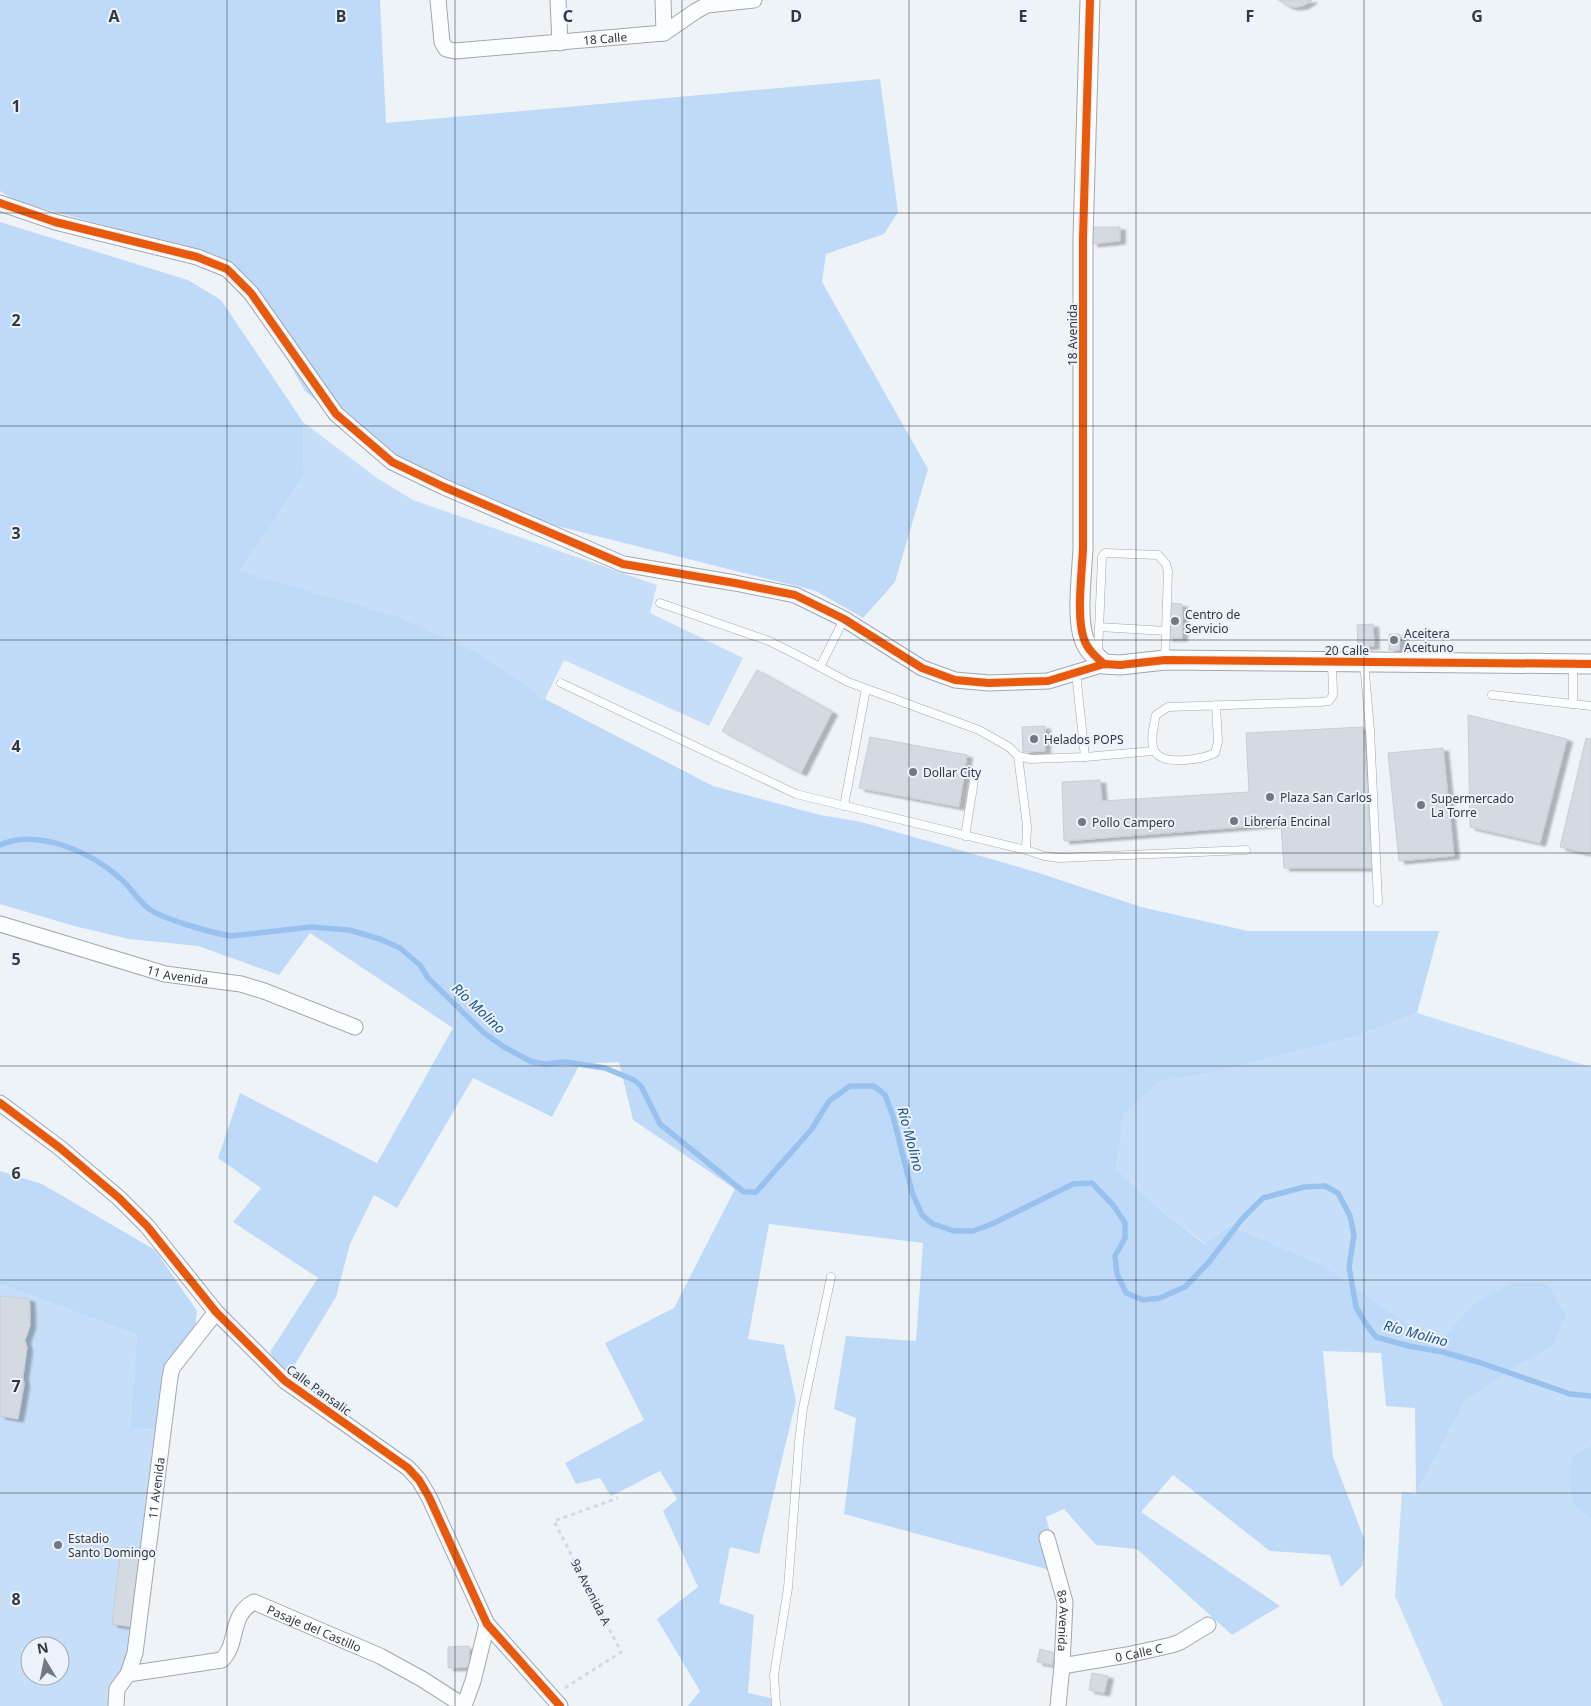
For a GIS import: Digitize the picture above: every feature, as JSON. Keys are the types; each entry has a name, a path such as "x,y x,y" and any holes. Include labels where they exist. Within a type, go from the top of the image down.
{"street":[{"name":"18 Calle","path":"438,0 442,42 446,49 455,51 664,33"},
{"path":"558,0 560,43"},
{"path":"663,0 664,33"},
{"path":"664,33 696,10 707,5 754,0"},
{"name":"18 Avenida","path":"1090,0 1083,238 1083,548 1080,599 1084,639 1101,661"},
{"path":"0,203 55,222 198,257 227,269 251,293 336,414 392,462 444,487 623,564 794,595 844,619 922,668 954,680 989,683 1048,681 1076,673 1101,661"},
{"name":"20 Calle","path":"1101,661 1120,665 1165,660 1582,664"},
{"name":"11 Avenida","path":"0,924 165,974 241,984 264,991 355,1027"},
{"name":"Calle Pansalic","path":"0,1102 60,1148 126,1205 147,1226 216,1312 284,1381 408,1468 419,1480 429,1497 487,1624 556,1701"},
{"name":"11 Avenida","path":"116,1706 117,1689 128,1674 135,1653 172,1368 216,1312"},
{"name":"8a Avenida","path":"1047,1538 1064,1602 1062,1666 1058,1706"},
{"name":"Pasaje del Castillo","path":"128,1674 222,1660 229,1653 238,1617 245,1607 254,1602 380,1656 422,1679 464,1706"},
{"path":"464,1706 473,1680 487,1624"},
{"name":"0 Calle C","path":"1062,1666 1172,1645 1208,1625"}],"lane":[{"path":"1101,661 1099,627 1102,557 1106,553 1158,555 1166,564 1168,572 1165,660"},
{"path":"660,603 769,642 848,682 979,730 1008,747 1018,756 1031,759 1085,757 1153,751"},
{"path":"820,667 844,619"},
{"path":"1099,627 1166,631"},
{"path":"1364,661 1370,730 1378,902"},
{"path":"1216,705 1218,742 1215,753 1206,758 1166,760 1158,758 1153,751 1152,730 1156,715 1168,707 1216,705 1320,702 1328,701 1333,695 1332,662"},
{"path":"1573,704 1582,664"},
{"path":"1076,673 1085,757"},
{"path":"561,682 796,794 1044,856 1059,858 1246,850"},
{"path":"844,806 866,689"},
{"path":"1492,695 1591,706"},
{"path":"1018,756 1027,826 1026,850"},
{"path":"965,836 974,781"},
{"path":"776,1706 774,1675 788,1588 802,1416 831,1278"}],"shaded area":[{"path":"0,0 380,0 386,123 880,79 898,212 884,234 826,254 822,282 928,469 895,582 863,618 816,591 501,512 385,457 305,391 249,293 200,252 16,201 0,191"},
{"path":"0,222 188,280 221,300 303,422 304,474 276,519 239,571 396,616 484,656 545,699 713,786 820,815 861,822 1036,872 1141,907 1248,931 1439,931 1417,1013 1357,1036 1217,1072 1159,1082 1124,1114 1116,1168 1159,1209 1205,1244 1230,1225 1323,1265 1437,1344 1476,1301 1513,1283 1547,1283 1566,1315 1552,1347 1514,1368 1466,1400 1416,1494 1415,1408 1386,1406 1381,1353 1323,1351 1333,1457 1365,1541 1363,1565 1341,1587 1330,1555 1270,1551 1173,1475 1141,1512 1280,1606 1232,1635 1137,1549 1096,1545 1064,1509 1046,1517 1061,1573 844,1514 856,1418 834,1409 846,1336 916,1341 923,1243 769,1224 748,1339 784,1345 796,1401 759,1554 730,1547 719,1603 754,1615 748,1693 775,1699 774,1706 688,1706 700,1691 657,1619 698,1587 663,1511 677,1499 660,1471 611,1496 600,1478 576,1484 565,1463 644,1420 605,1343 674,1308 735,1189 633,1120 619,1062 580,1064 552,1117 473,1078 397,1208 374,1195 350,1244 336,1297 286,1379 270,1352 318,1278 233,1222 261,1188 218,1158 240,1093 377,1163 453,1028 310,933 279,975 198,946 129,939 74,926 0,904"},
{"path":"303,422 377,478 413,500 657,585 650,613 743,658 709,726 564,660 545,699 484,656 238,571 276,519 304,474"},
{"path":"1417,1013 1591,1067 1591,1445 1572,1457 1575,1508 1591,1520 1591,1706 1443,1706 1395,1596 1402,1492 1416,1494 1466,1400 1514,1368 1552,1347 1476,1301 1437,1345 1323,1265 1230,1225 1206,1244 1159,1209 1116,1168 1124,1114 1159,1082 1217,1072 1357,1036"},
{"path":"0,1171 42,1184 155,1250 197,1311 195,1332 177,1374 163,1429 130,1430 137,1335 0,1284"},
{"path":"0,1284 137,1335 130,1430 163,1429 137,1662 113,1706 0,1706"},
{"path":"1591,1445 1591,1520 1575,1508 1568,1481 1572,1457"}],"building":[{"path":"1278,0 1312,0 1303,6 1295,7 1288,6"},
{"path":"1092,227 1120,227 1120,241 1092,244"},
{"name":"Centro de Servicio","path":"1167,603 1182,604 1182,638 1167,638"},
{"path":"1373,624 1374,646 1358,647 1357,625"},
{"name":"Aceitera Aceituno","path":"1389,634 1400,634 1399,650 1389,650"},
{"path":"757,670 832,712 801,773 722,731"},
{"path":"1468,715 1567,739 1540,843 1470,827"},
{"name":"Helados POPS","path":"1045,726 1045,751 1023,752 1022,727"},
{"name":"Plaza San Carlos","path":"1363,727 1373,868 1284,868 1281,824 1064,841 1062,782 1100,780 1102,801 1249,792 1246,733"},
{"name":"Dollar City","path":"870,737 967,755 959,807 859,788"},
{"path":"1586,738 1591,739 1591,854 1560,847"},
{"name":"Supermercado La Torre","path":"1443,748 1454,856 1399,861 1388,753"},
{"path":"0,1296 29,1299 30,1326 25,1340 27,1348 23,1376 24,1385 18,1419 0,1416"},
{"path":"121,1547 142,1550 133,1627 112,1624"},
{"path":"469,1646 470,1667 448,1668 448,1647"},
{"path":"1040,1649 1055,1653 1052,1665 1037,1662"},
{"path":"1092,1673 1108,1676 1104,1693 1089,1690"}],"waterway":[{"name":"Río Molino","path":"0,845 15,841 31,840 48,841 65,846 110,870 125,883 138,899 155,912 175,921 212,932 231,936 311,927 349,930 380,939 400,948 420,965 428,978 484,1033 504,1047 532,1062 545,1064 565,1062 605,1068 634,1080 641,1086 660,1124 744,1192 756,1192 811,1130 829,1101 850,1086 874,1086 885,1095 893,1116 912,1192 922,1215 933,1224 954,1231 973,1231 992,1224 1073,1184 1092,1183 1113,1205 1125,1223 1125,1238 1115,1256 1117,1274 1126,1293 1143,1300 1160,1298 1185,1287 1209,1262 1242,1219 1263,1198 1304,1187 1325,1186 1338,1193 1350,1216 1354,1235 1349,1267 1356,1307 1376,1337 1409,1346 1443,1352 1481,1363 1570,1394 1591,1396"}],"cycle path":[{"path":"1090,0 1083,238 1083,548 1080,619 1085,643 1092,653 1104,664"},
{"path":"0,203 55,222 197,257 227,269 251,293 336,414 392,462 444,487 623,564 795,595 844,619 922,668 955,680 989,683 1048,681 1104,664 1120,665 1165,660 1591,664"},
{"path":"0,1103 60,1148 119,1198 147,1226 216,1312 285,1381 408,1468 419,1480 429,1497 487,1624 560,1706"}],"place":[{"name":"Centro de Servicio","path":"1175,621"},
{"name":"Aceitera Aceituno","path":"1394,640"},
{"name":"Helados POPS","path":"1034,739"},
{"name":"Dollar City","path":"913,772"},
{"name":"Plaza San Carlos","path":"1270,797"},
{"name":"Supermercado La Torre","path":"1421,805"},
{"name":"Librería Encinal","path":"1234,821"},
{"name":"Pollo Campero","path":"1082,822"},
{"name":"Estadio Santo Domingo","path":"58,1545"}]}
